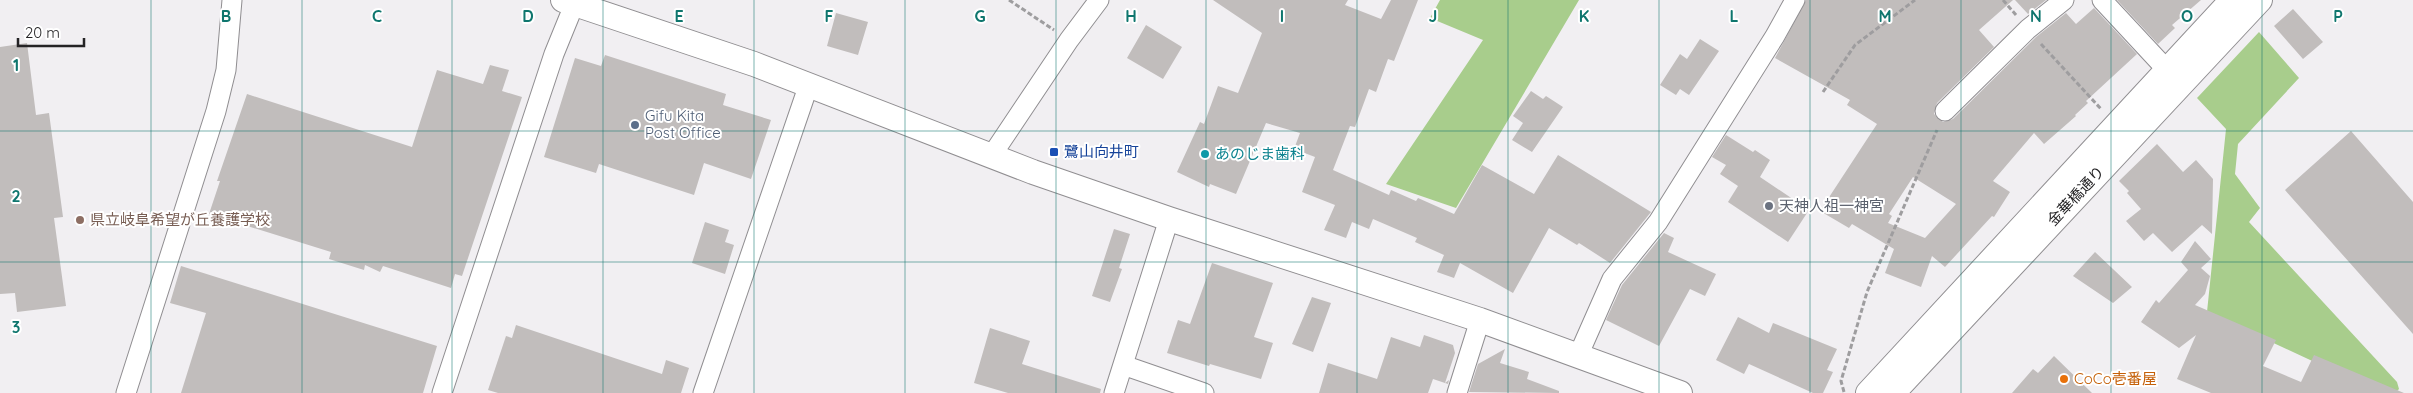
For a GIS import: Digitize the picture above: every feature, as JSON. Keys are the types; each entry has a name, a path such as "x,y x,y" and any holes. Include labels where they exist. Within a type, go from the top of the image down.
{"street":[{"path":"126,391 216,110 226,70 232,0"},
{"path":"992,155 1098,0"},
{"path":"1578,356 1612,279 1658,222 1775,36 1794,0"},
{"path":"1946,111 2028,29 2064,0"},
{"path":"2102,0 2168,71"},
{"name":"金華橋通り","path":"1868,393 2232,0"},
{"name":"金華橋通り","path":"1893,393 2260,0"},
{"path":"442,393 554,54 568,2 754,64 992,155 1169,219 1480,320 1680,393"},
{"path":"703,393 809,84"},
{"path":"1114,393 1169,219"},
{"path":"1457,393 1480,320"},
{"path":"1123,365 1204,393"}],"path":[{"path":"1009,0 1069,40"},
{"path":"1823,92 1855,45 1916,0"},
{"path":"2003,0 2117,126"},
{"path":"1844,393 1841,381 1867,292 1946,111"}],"green space":[{"path":"1440,0 1579,0 1456,208 1386,184 1483,40 1430,18"},
{"path":"2259,32 2299,78 2238,144 2235,174 2260,208 2249,222 2397,382 2399,389 2395,393 2381,393 2207,312 2226,129 2197,98"}],"building":[{"path":"1213,0 1348,0 1345,5 1381,19 1391,0 1418,0 1394,61 1388,59 1376,92 1369,89 1355,127 1350,126 1333,170 1389,195 1391,190 1416,201 1418,198 1454,214 1482,165 1534,194 1558,155 1651,212 1610,263 1579,243 1577,245 1549,228 1513,293 1460,263 1454,278 1437,272 1444,255 1415,242 1417,238 1373,219 1369,229 1352,222 1346,238 1324,230 1335,205 1302,192 1315,157 1294,149 1300,133 1266,123 1236,194 1210,184 1209,187 1177,172 1200,122 1204,124 1218,86 1238,93 1262,33"},
{"path":"1806,0 2013,0 1979,30 1994,47 1937,103 1934,114 1943,122 1953,119 2036,37 2066,13 2076,24 2094,8 2137,54 2086,101 2088,103 2076,116 2044,144 2034,133 1993,181 2010,192 1994,217 1992,216 1945,267 1932,256 1921,287 1885,273 1894,249 1852,224 1849,228 1820,211 1877,124 1847,105 1850,100 1775,58","holes":["1913,177 1956,204 1925,238 1888,223 1892,216 1889,214"]},
{"path":"2015,0 2046,0 2028,14"},
{"path":"2117,0 2201,0 2172,25 2175,28 2158,44"},
{"path":"2293,9 2323,42 2303,59 2274,26"},
{"path":"836,13 868,22 858,55 827,46"},
{"path":"1146,25 1182,47 1163,79 1127,58"},
{"path":"1700,39 1719,51 1689,95 1680,89 1676,95 1660,85 1680,54 1687,59"},
{"path":"27,43 36,115 49,113 63,217 54,218 66,306 17,312 15,293 0,294 0,47"},
{"name":"Gifu Kita Post Office","path":"605,55 726,94 723,105 771,120 751,179 704,163 694,195 599,164 596,173 544,157 575,58 601,66"},
{"path":"490,65 509,70 502,91 522,97 462,276 455,274 451,288 383,266 380,272 365,265 364,270 329,259 331,252 209,214 220,181 217,181 247,94 412,147 437,70 483,84"},
{"path":"1531,91 1543,99 1546,96 1563,107 1532,152 1512,140 1523,123 1513,116"},
{"path":"2351,131 2413,202 2413,334 2285,190"},
{"name":"天神人祖一神宮","path":"1726,135 1770,160 1760,177 1809,210 1788,242 1728,202 1738,186 1720,174 1726,165 1712,157"},
{"path":"2157,144 2183,172 2196,160 2213,179 2212,234 2202,225 2172,252 2153,233 2144,241 2126,221 2141,209 2127,193 2129,191 2119,181"},
{"path":"705,222 729,230 725,242 734,245 725,274 692,263"},
{"path":"1114,229 1130,234 1119,268 1122,269 1110,302 1092,296"},
{"path":"1664,233 1674,238 1668,252 1716,274 1705,296 1690,289 1659,346 1606,320 1622,285"},
{"path":"2195,241 2211,259 2201,268 2210,276 2205,294 2195,305 2276,340 2263,366 2301,382 2314,355 2404,393 2211,393 2177,379 2196,335 2179,348 2141,322 2156,300 2159,303 2188,270 2181,262"},
{"path":"2095,252 2132,287 2113,303 2073,276"},
{"path":"1212,263 1273,283 1254,337 1273,343 1261,379 1167,353 1178,320 1190,324"},
{"path":"181,266 437,346 423,393 181,393 206,313 170,303"},
{"path":"1312,297 1331,303 1313,352 1292,344"},
{"path":"1738,317 1769,333 1773,323 1837,349 1827,370 1833,372 1823,393 1813,393 1749,364 1744,374 1716,360"},
{"path":"516,325 662,374 666,360 689,368 681,393 498,393 488,390 506,336 512,338"},
{"path":"990,328 1030,341 1022,364 1101,389 1100,393 1008,393 974,383"},
{"path":"1424,335 1453,345 1455,353 1445,383 1433,379 1428,393 1319,393 1328,363 1377,379 1391,337 1420,347"},
{"path":"1505,349 1500,363 1529,372 1527,379 1559,391 1559,393 1469,392 1478,364"},
{"path":"2054,356 2092,393 2012,393 2033,369 2038,373"}],"place":[{"name":"Gifu Kita Post Office","path":"635,125"},
{"name":"鷺山向井町","path":"1054,152"},
{"name":"あのじま歯科","path":"1205,154"},
{"name":"天神人祖一神宮","path":"1769,206"},
{"name":"県立岐阜希望が丘養護学校","path":"80,220"},
{"name":"CoCo壱番屋","path":"2064,379"}]}
